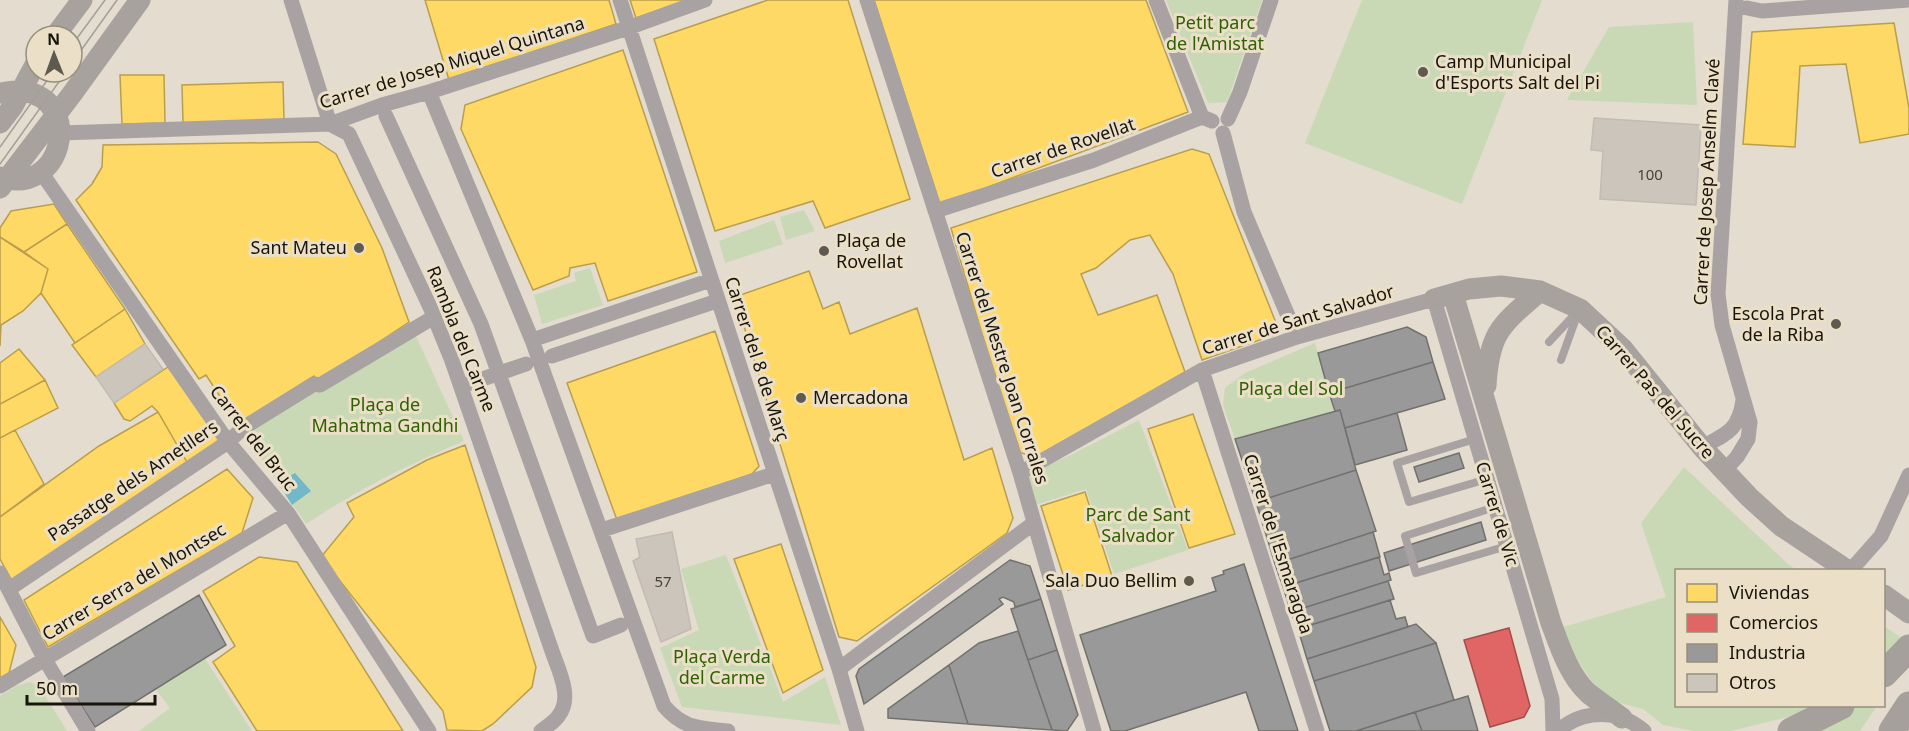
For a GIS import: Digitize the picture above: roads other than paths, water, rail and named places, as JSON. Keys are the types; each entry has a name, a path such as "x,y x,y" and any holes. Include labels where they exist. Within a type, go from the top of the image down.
{"highway":[{"path":"1885,673 1909,648"},
{"path":"1892,731 1909,705"},
{"path":"1791,731 1838,707"}],"street":[{"path":"65,24 82,0"},
{"path":"2,181 58,123 72,94 140,0"},
{"path":"291,0 330,124"},
{"name":"Carrer del 8 de Març","path":"620,0 839,669 857,731"},
{"name":"Carrer de Josep Miquel Quintana","path":"58,123 330,124 382,105 628,28 705,0"},
{"name":"Carrer del Mestre Joan Corrales","path":"867,0 1020,473 1094,731"},
{"path":"1156,0 1207,119 1214,131 1225,126"},
{"path":"1271,0 1240,92 1225,126 1244,212 1297,337"},
{"path":"1741,4 1762,11 1909,0"},
{"name":"Carrer de Josep Anselm Clavé","path":"1724,471 1748,440 1749,414 1722,325 1718,294 1741,4"},
{"path":"0,123 13,106 25,84"},
{"path":"0,93 21,91 35,94 47,102 58,123 56,156 41,172 24,179 2,181"},
{"path":"429,92 532,340 664,706 679,722 689,726 728,731"},
{"name":"Rambla del Carme","path":"386,116 481,324 593,636 621,625"},
{"name":"Carrer de Rovellat","path":"935,211 1094,160 1207,119"},
{"name":"Rambla del Carme","path":"330,124 349,134 434,317 471,415 563,685 564,708 558,717 541,731"},
{"name":"Carrer del Bruc","path":"41,172 228,442 288,513 429,731"},
{"path":"532,340 711,280"},
{"name":"Carrer Pas del Sucre","path":"1443,296 1501,286 1540,291 1580,309 1623,349 1702,447 1780,526 1845,569"},
{"name":"Carrer de Vic","path":"1485,401 1487,361 1494,340 1502,324 1540,291"},
{"name":"Carrer de Sant Salvador","path":"1020,473 1202,370 1297,337 1443,296"},
{"name":"Carrer de Vic","path":"1443,296 1485,401 1551,623 1563,654 1573,674 1587,692 1622,718"},
{"name":"Carrer de Vic","path":"1443,296 1475,439 1552,699 1553,731"},
{"path":"552,356 711,303"},
{"name":"Passatge dels Ametllers","path":"9,589 228,442 243,428 314,384 320,385 434,317"},
{"name":"Rambla del Carme","path":"468,384 526,364"},
{"name":"Carrer de l'Esmaragda","path":"1202,370 1317,731"},
{"path":"1702,447 1731,431 1741,413 1743,400"},
{"path":"602,530 774,474"},
{"path":"1852,569 1881,536 1909,475"},
{"name":"Carrer Serra del Montsec","path":"0,686 288,513"},
{"path":"839,669 1034,523"},
{"path":"0,573 44,658 88,731"},
{"path":"1885,596 1909,613"},
{"path":"1558,731 1567,723 1584,716 1603,714 1622,718 1644,731"}],"lane":[{"path":"1549,342 1580,309"},
{"path":"1561,360 1580,309"},
{"path":"1475,439 1397,463 1409,502 1487,479"},
{"path":"1495,507 1405,536 1416,573 1507,546"}],"water":[{"path":"295,473 311,491 292,505 278,483"}],"tram line":[{"path":"84,29 105,0"},
{"path":"84,46 117,0"},
{"path":"0,147 45,84"},
{"path":"0,164 57,84"}],"place":[{"name":"Camp Municipal d'Esports Salt del Pi","path":"1423,72"},
{"name":"Sant Mateu","path":"359,248"},
{"name":"Plaça de Rovellat","path":"824,251"},
{"name":"Escola Prat de la Riba","path":"1836,324"},
{"name":"Mercadona","path":"801,398"},
{"name":"Sala Duo Bellim","path":"1189,581"}],"park label":[{"name":"Petit parc de l'Amistat","path":"1215,33"},
{"name":"Plaça del Sol","path":"1291,389"},
{"name":"Plaça de Mahatma Gandhi","path":"385,415"},
{"name":"Parc de Sant Salvador","path":"1138,525"},
{"name":"Plaça Verda del Carme","path":"722,667"}]}
